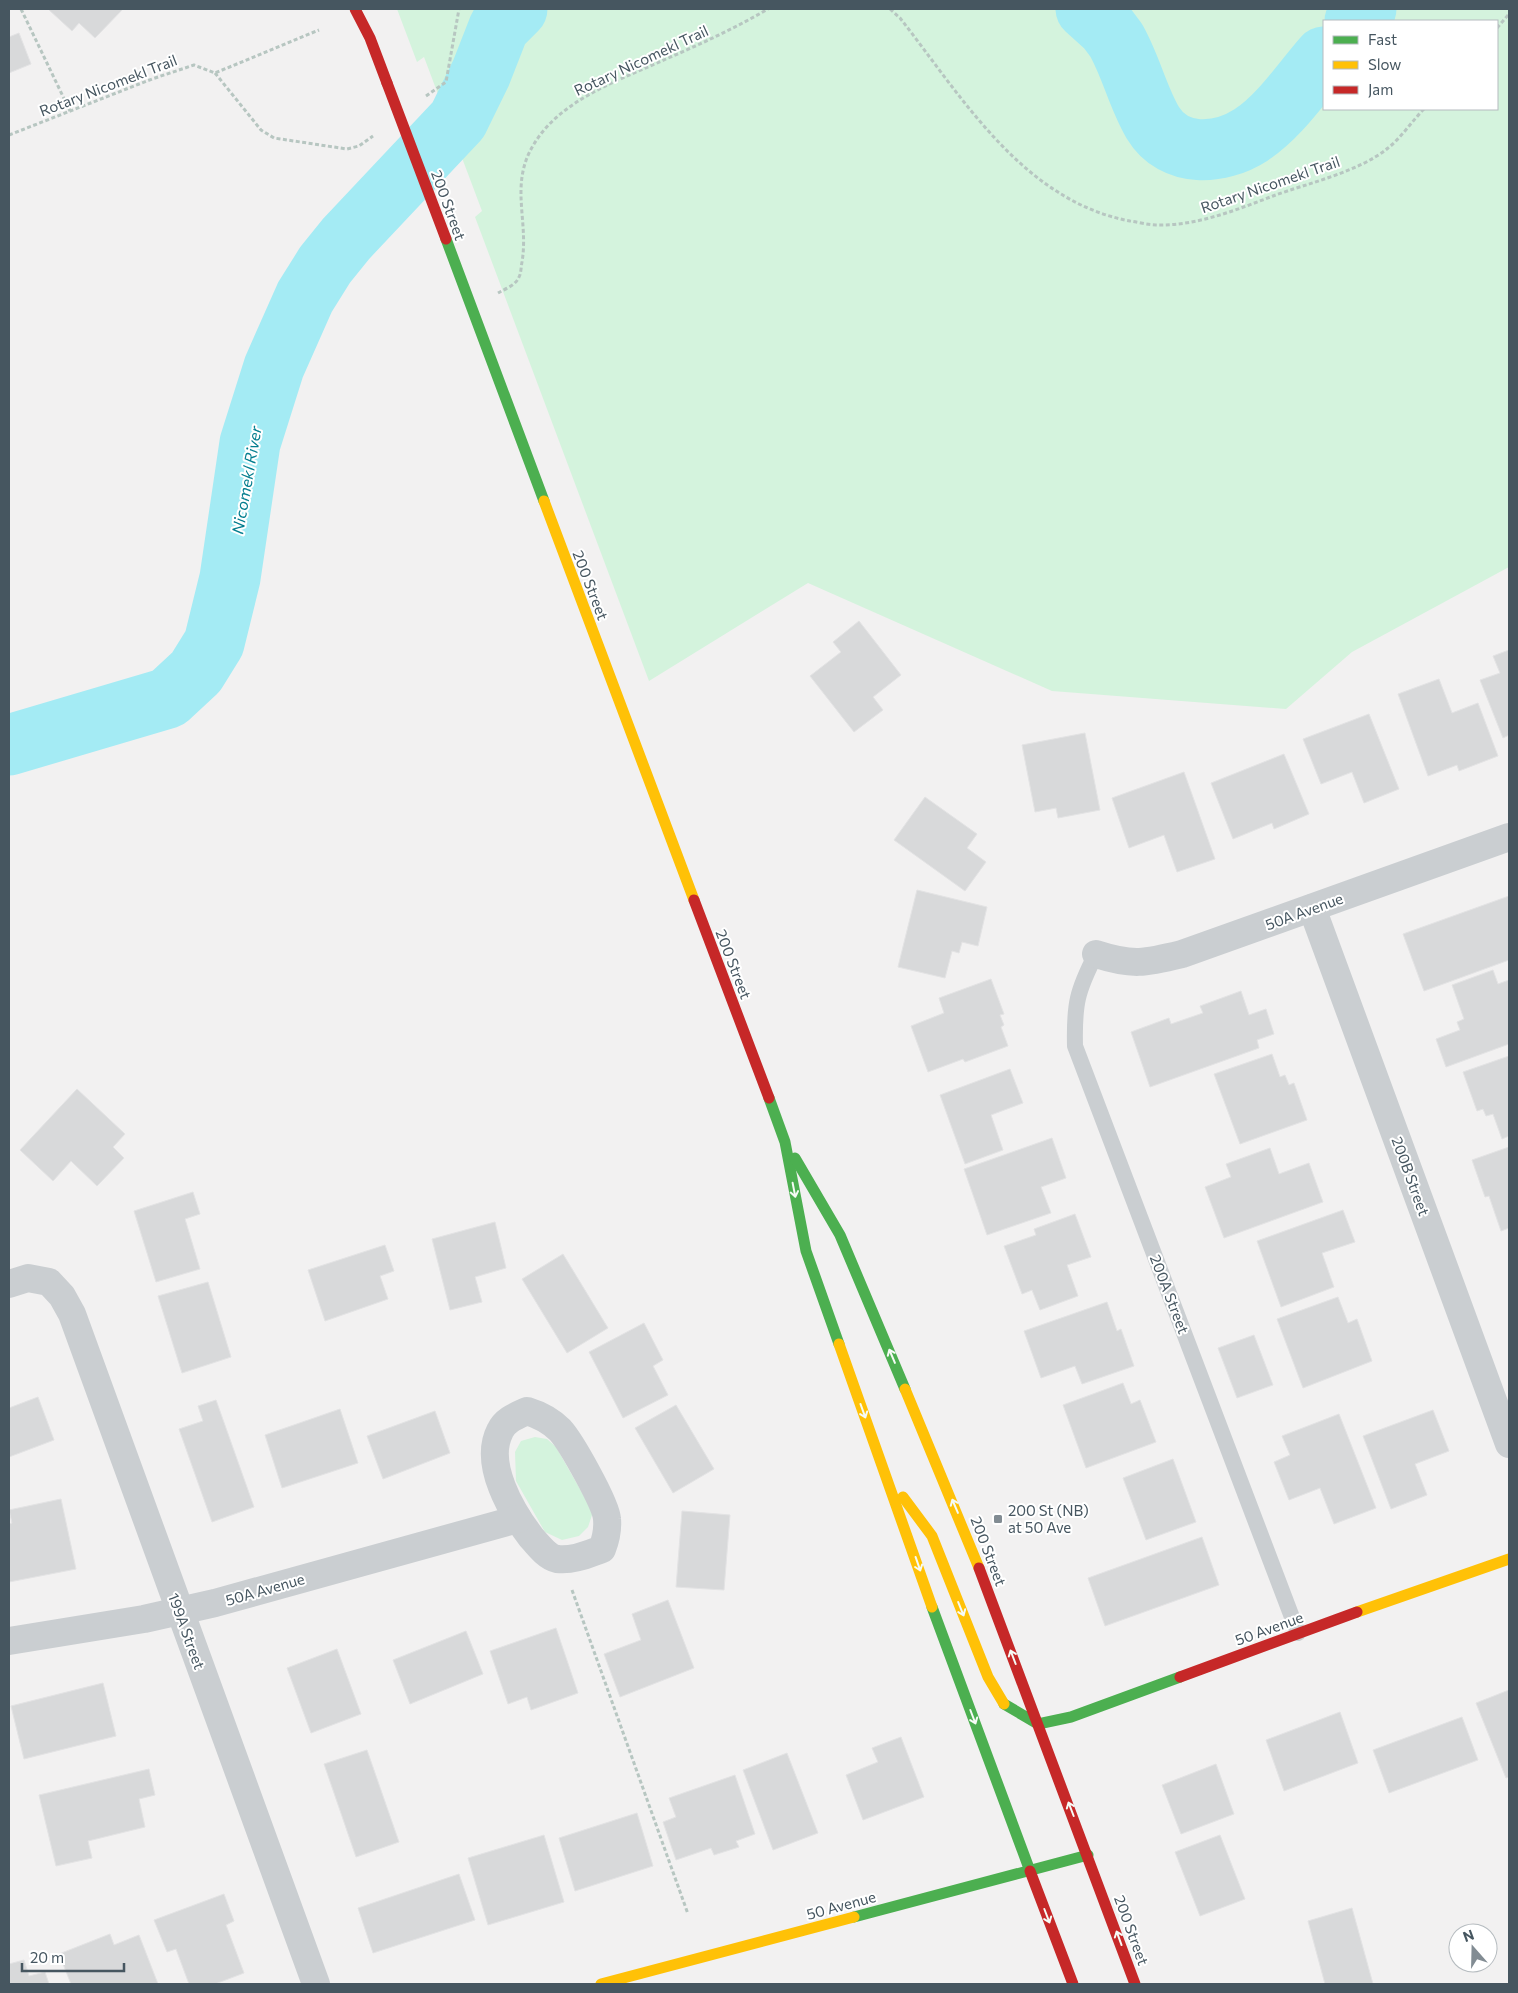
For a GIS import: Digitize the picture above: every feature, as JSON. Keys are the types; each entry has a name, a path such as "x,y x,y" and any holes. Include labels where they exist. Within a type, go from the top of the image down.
{"main road":[{"name":"200 Street","path":"354,9 370,38"},
{"name":"200 Street","path":"363,9 370,38 387,84 785,1142 806,1251 955,1670 1073,1984"},
{"name":"200 Street","path":"785,1142 840,1235 961,1520 1135,1984"},
{"path":"887,1476 932,1536 988,1677 1006,1707 1038,1724"},
{"name":"50 Avenue","path":"1038,1724 1071,1717 1298,1633 1509,1559"},
{"name":"50 Avenue","path":"601,1984 1088,1855"}],"street":[{"name":"50A Avenue","path":"1096,954 1125,963 1155,961 1182,954 1509,837"},
{"name":"200B Street","path":"1312,908 1509,1444"},
{"name":"199A Street","path":"9,1284 28,1278 49,1282 62,1296 72,1314 316,1984"},
{"path":"527,1411 542,1415 561,1431 605,1510 607,1536 602,1549 578,1557 556,1559 540,1548 518,1519 498,1475 495,1453 499,1431 510,1419 527,1411"},
{"name":"50A Avenue","path":"9,1641 144,1619 180,1611 518,1519"}],"lane":[{"name":"200A Street","path":"1096,954 1082,982 1074,1012 1075,1046 1298,1633"}],"path":[{"path":"21,9 70,111"},
{"path":"422,99 446,82 459,9"},
{"name":"Rotary Nicomekl Trail","path":"510,287 520,277 524,249 520,182 533,145 548,124 573,105 601,89 732,29 768,9"},
{"name":"Rotary Nicomekl Trail","path":"890,9 900,18 973,112 1004,148 1040,181 1074,203 1110,217 1155,225 1189,222 1227,214 1360,164 1388,148 1423,110"},
{"path":"1498,27 1509,14"},
{"path":"319,30 215,73 260,130 274,138 347,149 360,146 375,134"},
{"name":"Rotary Nicomekl Trail","path":"9,135 194,65 215,73"},
{"path":"578,1557 572,1589 688,1914"}],"green space":[{"path":"397,9 1509,9 1509,567 1352,652 1286,709 1052,691 808,583 649,681 475,217 482,211 424,57 417,62"},
{"path":"535,1437 547,1439 556,1447 593,1512 588,1527 579,1536 562,1540 545,1532 516,1481 515,1452 521,1441"}],"building":[{"path":"48,9 123,9 95,38 79,23 72,31"},
{"path":"19,33 31,64 9,73 9,37"},
{"path":"859,621 901,675 873,697 883,710 854,732 810,676 841,652 833,642"},
{"path":"1509,650 1509,735 1503,738 1480,680 1500,673 1493,656"},
{"path":"1439,679 1452,713 1478,703 1498,756 1459,771 1457,765 1428,776 1398,694"},
{"path":"1369,714 1399,789 1364,803 1352,772 1321,784 1303,739"},
{"path":"1085,733 1100,810 1058,818 1056,808 1035,812 1022,745"},
{"path":"1284,754 1309,814 1274,829 1272,823 1233,839 1211,783"},
{"path":"1184,772 1215,859 1177,872 1164,835 1129,848 1112,798"},
{"path":"925,797 977,834 967,848 986,862 965,891 894,840"},
{"path":"917,890 987,907 978,946 962,942 959,953 952,951 945,978 898,967"},
{"path":"1509,896 1509,960 1424,991 1403,934"},
{"path":"1493,970 1498,984 1509,980 1509,1044 1446,1067 1436,1039 1460,1030 1457,1022 1464,1019 1452,985"},
{"path":"991,979 1004,1014 1000,1015 1004,1025 1001,1027 1008,1046 965,1062 963,1059 928,1072 911,1026 944,1013 939,998"},
{"path":"1241,991 1249,1015 1266,1009 1274,1034 1257,1040 1259,1048 1150,1087 1131,1032 1169,1018 1171,1024 1203,1013 1200,1006"},
{"path":"1272,1054 1280,1077 1285,1075 1289,1085 1294,1083 1307,1120 1240,1144 1214,1074"},
{"path":"1509,1056 1509,1136 1502,1139 1493,1114 1486,1116 1483,1109 1477,1111 1463,1072"},
{"path":"1010,1069 1023,1103 991,1115 1003,1150 965,1164 940,1095"},
{"path":"77,1089 125,1134 113,1147 124,1158 97,1186 71,1161 53,1181 20,1150"},
{"path":"1052,1138 1066,1178 1041,1187 1051,1213 987,1235 964,1169"},
{"path":"1509,1147 1509,1228 1501,1231 1489,1196 1485,1197 1472,1160"},
{"path":"1270,1148 1279,1174 1309,1163 1323,1202 1224,1238 1205,1187 1231,1177 1226,1164"},
{"path":"193,1192 200,1214 185,1219 200,1269 156,1282 134,1211"},
{"path":"1343,1210 1355,1242 1322,1253 1334,1287 1281,1307 1257,1241"},
{"path":"1075,1214 1091,1257 1067,1265 1078,1296 1040,1310 1032,1290 1022,1294 1004,1246 1036,1235 1034,1229"},
{"path":"495,1222 506,1268 475,1277 482,1302 450,1310 432,1239"},
{"path":"385,1245 394,1271 380,1276 388,1299 325,1321 308,1270"},
{"path":"563,1254 608,1328 567,1353 522,1279"},
{"path":"208,1282 231,1357 182,1373 158,1296"},
{"path":"1338,1297 1348,1323 1357,1319 1372,1361 1303,1388 1277,1319"},
{"path":"1107,1302 1117,1331 1121,1329 1134,1366 1082,1384 1075,1366 1041,1378 1024,1331"},
{"path":"644,1323 663,1360 653,1366 668,1395 623,1418 589,1352"},
{"path":"1254,1335 1273,1385 1237,1398 1218,1348"},
{"path":"1123,1383 1131,1404 1140,1400 1156,1442 1086,1468 1063,1405"},
{"path":"38,1397 54,1440 9,1457 9,1408"},
{"path":"216,1400 254,1507 212,1522 179,1429 203,1421 198,1406"},
{"path":"676,1405 714,1469 673,1493 635,1428"},
{"path":"340,1409 358,1463 282,1488 265,1435"},
{"path":"1433,1410 1449,1451 1415,1464 1427,1495 1391,1509 1363,1436"},
{"path":"435,1411 450,1453 383,1479 367,1436"},
{"path":"1339,1414 1376,1508 1334,1524 1320,1488 1289,1500 1274,1462 1290,1455 1282,1436"},
{"path":"1173,1459 1196,1522 1146,1540 1123,1478"},
{"path":"61,1499 76,1569 9,1582 9,1524 12,1523 9,1510"},
{"path":"682,1511 730,1515 724,1590 676,1587"},
{"path":"1202,1537 1219,1585 1105,1626 1088,1578"},
{"path":"668,1600 694,1668 620,1697 604,1654 641,1640 632,1614"},
{"path":"556,1628 578,1693 531,1710 527,1697 508,1704 490,1651"},
{"path":"466,1631 483,1674 410,1704 393,1660"},
{"path":"337,1649 361,1714 311,1733 287,1668"},
{"path":"103,1683 116,1736 24,1759 11,1706"},
{"path":"1509,1690 1509,1777 1506,1778 1476,1703"},
{"path":"1340,1712 1358,1763 1284,1791 1266,1740"},
{"path":"1462,1717 1478,1760 1389,1793 1373,1750"},
{"path":"901,1737 924,1797 863,1820 846,1775 878,1762 872,1748"},
{"path":"367,1750 399,1842 356,1857 324,1764"},
{"path":"787,1753 818,1833 773,1850 743,1770"},
{"path":"1216,1764 1234,1814 1181,1834 1162,1785"},
{"path":"149,1769 155,1795 139,1799 145,1827 88,1841 92,1858 56,1866 39,1795"},
{"path":"735,1775 755,1834 736,1841 739,1847 714,1855 711,1848 676,1860 663,1822 676,1817 669,1798"},
{"path":"637,1813 653,1866 575,1891 559,1838"},
{"path":"544,1835 564,1902 488,1925 468,1858"},
{"path":"1220,1835 1245,1899 1200,1916 1175,1852"},
{"path":"459,1874 475,1920 373,1953 358,1908"},
{"path":"224,1894 234,1921 226,1925 244,1973 215,1984 189,1984 176,1949 167,1952 154,1920"},
{"path":"1352,1908 1373,1984 1325,1984 1308,1921"},
{"path":"110,1934 114,1945 139,1935 158,1984 71,1984 59,1954"},
{"path":"24,1960 29,1976 45,1972 49,1984 9,1984 9,1964"}],"waterway":[{"name":"Nicomekl River","path":"9,745 168,698 196,672 214,643 230,578 250,443 274,367 305,297 325,265 346,239 458,120 481,73 499,27 517,9"},
{"name":"Nicomekl River","path":"1086,9 1107,28 1116,40 1153,123 1162,134 1173,142 1198,150 1212,149 1239,142 1262,127 1281,109 1323,58"},
{"name":"Nicomekl River","path":"1356,20 1366,9"}],"traffic: fast":[{"path":"446,239 544,501"},
{"path":"769,1098 785,1142 806,1251 839,1344"},
{"path":"795,1158 840,1235 905,1389"},
{"path":"932,1607 1030,1871"},
{"path":"1004,1704 1038,1724 1071,1717 1180,1677"},
{"path":"854,1917 1088,1855"}],"traffic: slow":[{"path":"544,501 694,900"},
{"path":"839,1344 932,1607"},
{"path":"905,1389 979,1568"},
{"path":"903,1497 932,1536 988,1677 1004,1704"},
{"path":"1357,1612 1509,1559"},
{"path":"601,1984 854,1917"}],"traffic: jam":[{"path":"355,9 370,38 387,83"},
{"path":"387,83 446,239"},
{"path":"694,900 769,1098"},
{"path":"979,1568 1135,1984"},
{"path":"1180,1677 1357,1612"},
{"path":"1030,1871 1073,1984"}],"place":[{"name":"200 St (NB) at 50 Ave","path":"998,1519"}]}
